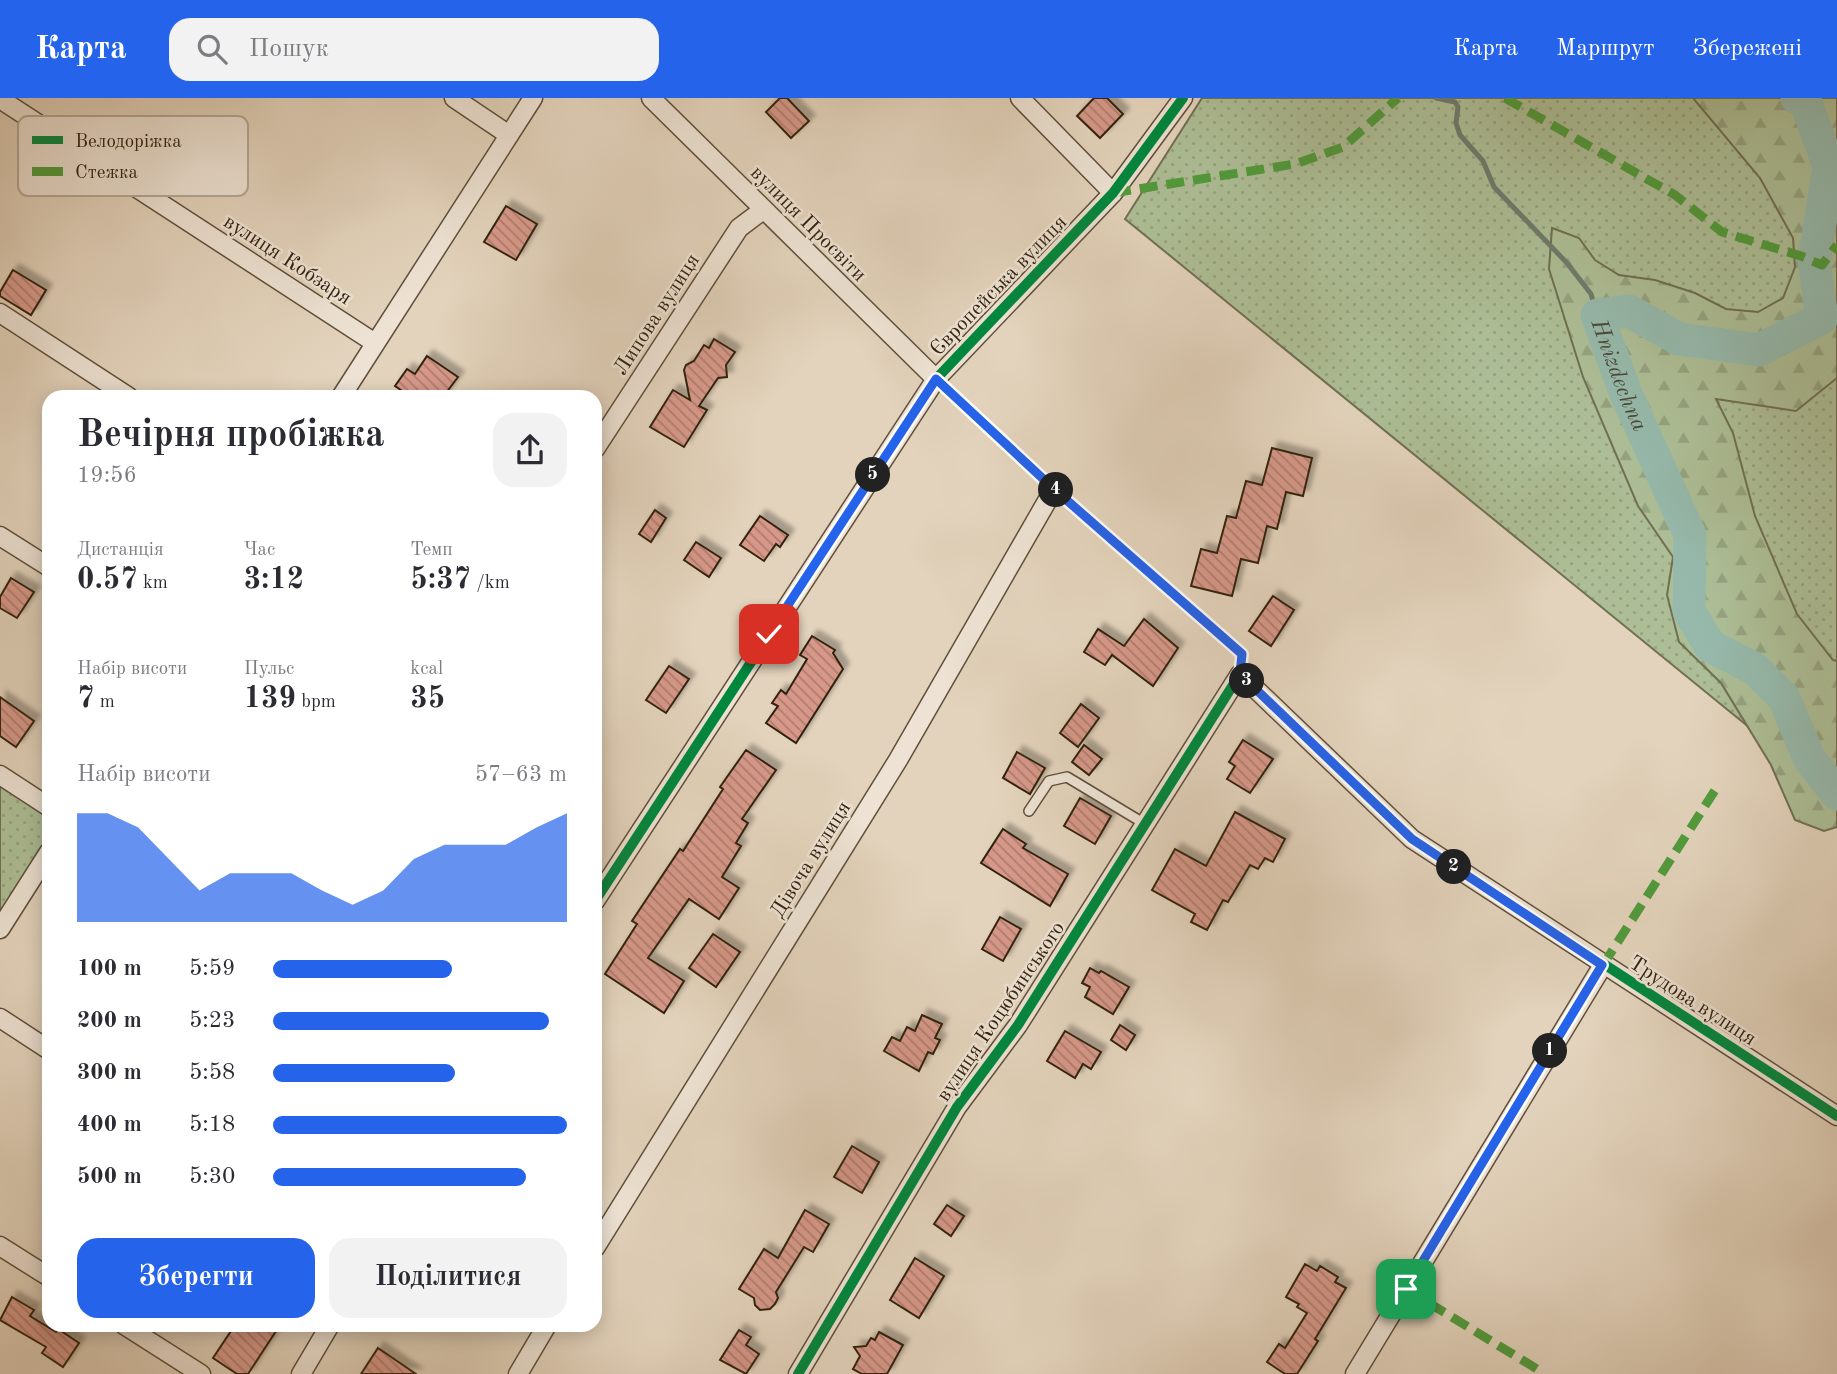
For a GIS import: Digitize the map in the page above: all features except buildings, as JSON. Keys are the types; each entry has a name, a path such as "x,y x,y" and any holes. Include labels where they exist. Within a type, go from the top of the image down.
{"street":[{"path":"454,98 509,135"},
{"path":"345,390 533,98"},
{"name":"вулиця Просвіти","path":"651,98 936,379"},
{"path":"1020,98 1113,193"},
{"name":"Європейська вулиця","path":"602,884 936,379 1113,193 1184,98"},
{"name":"вулиця Кобзаря","path":"0,99 26,116"},
{"name":"вулиця Кобзаря","path":"149,196 375,343"},
{"name":"Липова вулиця","path":"602,439 739,228 763,210"},
{"path":"0,313 118,390"},
{"name":"Дівоча вулиця","path":"602,1237 898,760 1054,489"},
{"path":"0,536 42,563"},
{"name":"вулиця Коцюбинського","path":"798,1374 957,1107 1018,1025 1240,674"},
{"name":"Трудова вулиця","path":"1240,674 1412,839 1837,1116"},
{"path":"0,775 42,802"},
{"path":"0,929 42,863"},
{"path":"1355,1374 1602,965"},
{"path":"0,1018 42,1045"},
{"path":"0,1246 42,1273"},
{"path":"135,1332 201,1374"},
{"path":"301,1374 326,1332"},
{"path":"518,1374 543,1332"}],"lane":[{"path":"936,379 1054,489 1242,654 1240,674"},
{"path":"1030,811 1049,781 1067,777 1146,824"}],"green space":[{"path":"1202,98 1837,98 1837,799 1125,219"},
{"path":"1693,98 1837,98 1837,378 1796,411 1716,399 1733,433 1755,516 1797,614 1833,660 1837,661 1837,827 1824,831 1795,820 1771,765 1721,683 1679,642 1667,595 1673,557 1638,506 1583,377 1549,269 1552,228 1579,238 1595,260 1619,275 1655,280 1695,293 1726,309 1758,312 1783,298 1795,267 1793,238 1760,178"},
{"path":"0,775 42,802 42,864 0,933"}],"waterway":[{"path":"1436,98 1455,102 1458,107 1456,123 1460,135 1483,161 1494,187 1567,263 1591,294 1597,315"},
{"name":"Hnizdechna","path":"1797,98 1806,103 1829,166 1814,262 1822,318 1759,350 1679,339 1629,311 1597,315 1626,394 1690,535 1689,611 1710,646 1755,669 1784,698 1809,758 1837,794"}],"marked path":[{"path":"1113,193 1295,164 1343,147 1398,98"},
{"path":"1505,98 1675,195 1722,232 1822,265 1837,245"},
{"path":"1603,965 1719,784"},
{"path":"1406,1289 1537,1369"}],"cycle path":[{"path":"602,890 936,379 1113,193 1183,98"},
{"path":"798,1374 957,1107 1018,1025 1240,674 1412,839 1837,1116"}],"route":[{"path":"769,634 936,379 1054,489 1242,654 1240,674 1412,839 1602,965 1406,1289"}]}
